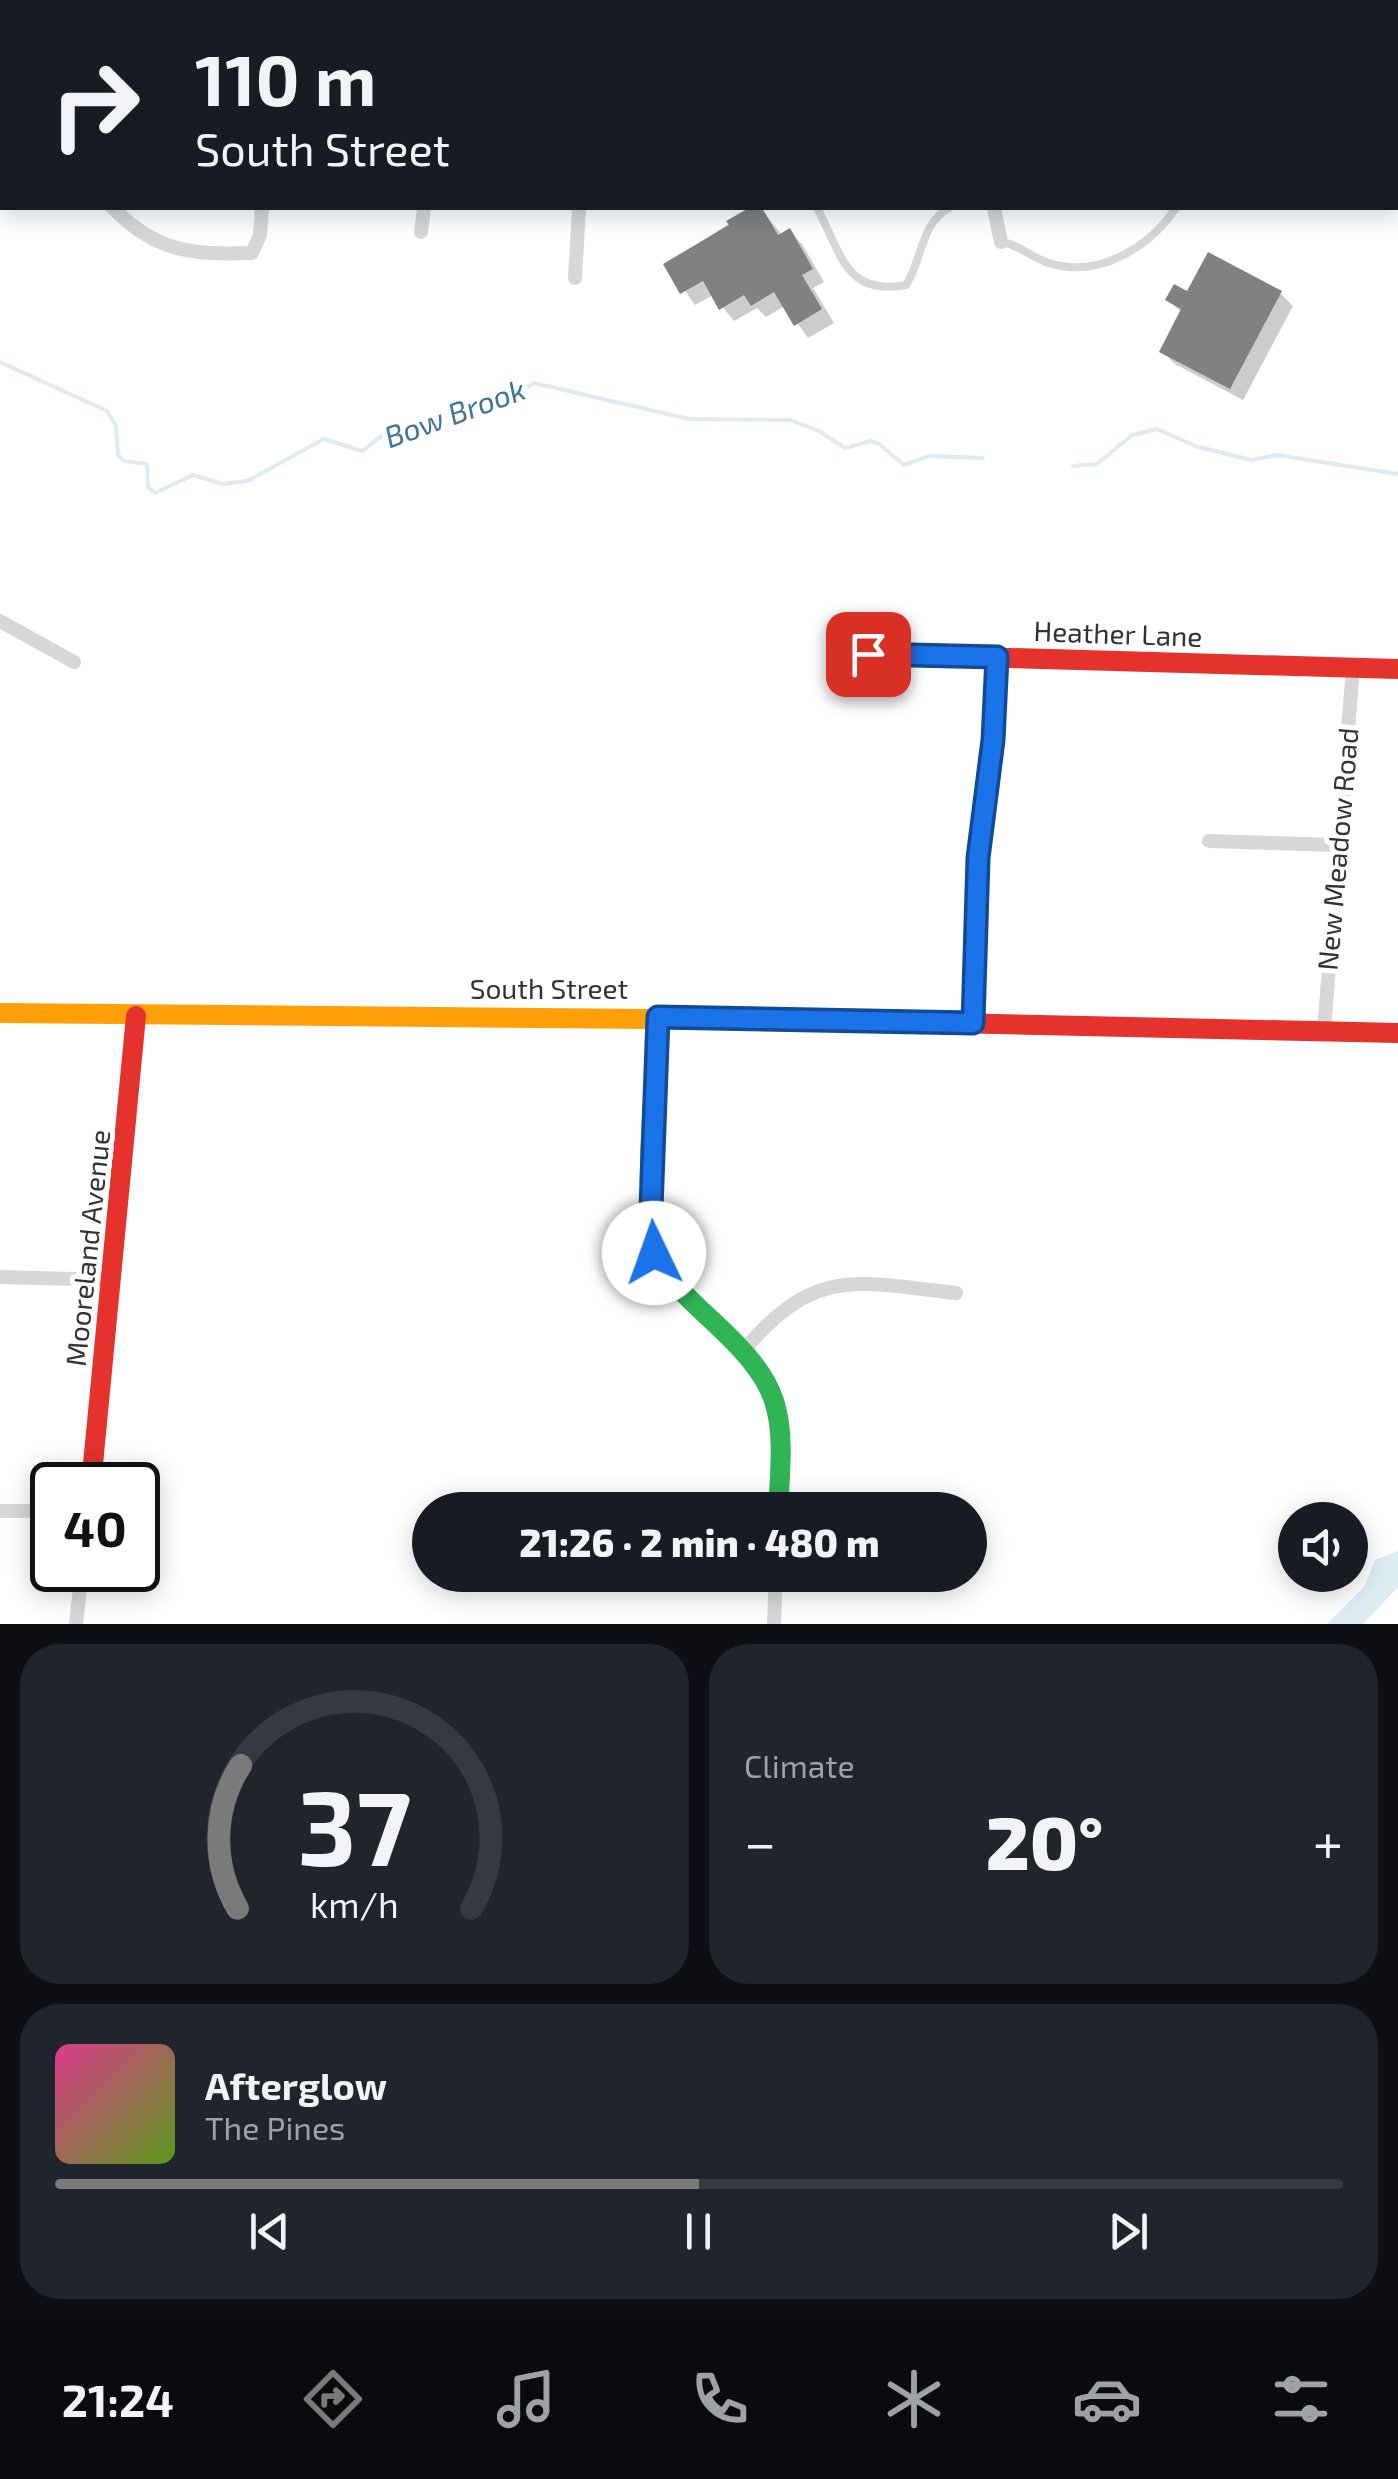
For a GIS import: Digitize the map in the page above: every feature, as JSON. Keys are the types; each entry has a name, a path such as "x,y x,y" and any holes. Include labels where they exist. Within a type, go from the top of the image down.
{"street":[{"path":"115,210 135,230 165,246 252,252 260,236 262,210"},
{"path":"421,232 424,210"},
{"path":"574,278 578,210"},
{"path":"994,210 1001,242"},
{"path":"0,620 74,662"},
{"path":"834,682 838,623"},
{"name":"Heather Lane","path":"836,653 1398,669"},
{"path":"973,1023 978,858 993,740 997,657"},
{"name":"New Meadow Road","path":"1324,1030 1353,668"},
{"path":"1209,841 1338,846"},
{"name":"South Street","path":"0,1013 658,1017 1398,1033"},
{"name":"Mooreland Avenue","path":"93,1462 136,1016"},
{"path":"658,1017 650,1236 654,1253 672,1282 744,1350 766,1380 779,1412 778,1492"},
{"path":"0,1277 112,1280"},
{"path":"744,1350 780,1310 825,1287 871,1284 956,1293"},
{"path":"0,1511 30,1511"},
{"path":"76,1624 80,1592"},
{"path":"774,1624 775,1592"}],"lane":[{"path":"821,210 855,279 878,290 906,286 918,266 930,226 936,215 945,210"},
{"path":"1001,242 1024,247 1043,262 1060,266 1119,260 1134,252 1174,210"}],"shaded area":[{"path":"1398,1551 1398,1587 1363,1624 1327,1624 1359,1592 1368,1592 1368,1577 1375,1560"}],"building":[{"path":"745,210 763,210 778,235 790,228 813,269 802,275 822,309 794,326 774,292 751,306 744,295 719,310 703,281 680,294 663,264 729,225 726,221"},
{"path":"1208,252 1282,291 1230,389 1159,352 1181,309 1165,300 1174,284 1187,291"}],"waterway":[{"name":"Bow Brook","path":"0,362 107,411 116,426 118,455 124,461 147,464 148,487 155,493 193,475 222,484 247,481 324,439 362,451 394,429 484,406 534,383 689,419 790,420 819,431 845,448 870,441 879,444 904,465 929,456 983,458"},
{"name":"Bow Brook","path":"1073,466 1097,464 1132,435 1157,429 1195,446 1251,460 1277,455 1398,474"}],"traffic: fast":[{"path":"658,1017 650,1175 652,1235 657,1255 678,1287 751,1360 765,1380 779,1421 779,1492"}],"traffic: slow":[{"path":"0,1013 864,1021"}],"traffic: jam":[{"path":"836,653 1398,669"},
{"path":"93,1462 136,1016"},
{"path":"864,1021 1398,1033"}],"route":[{"path":"654,1253 650,1236 658,1017 973,1023 978,858 993,740 997,657 868,654"}]}
